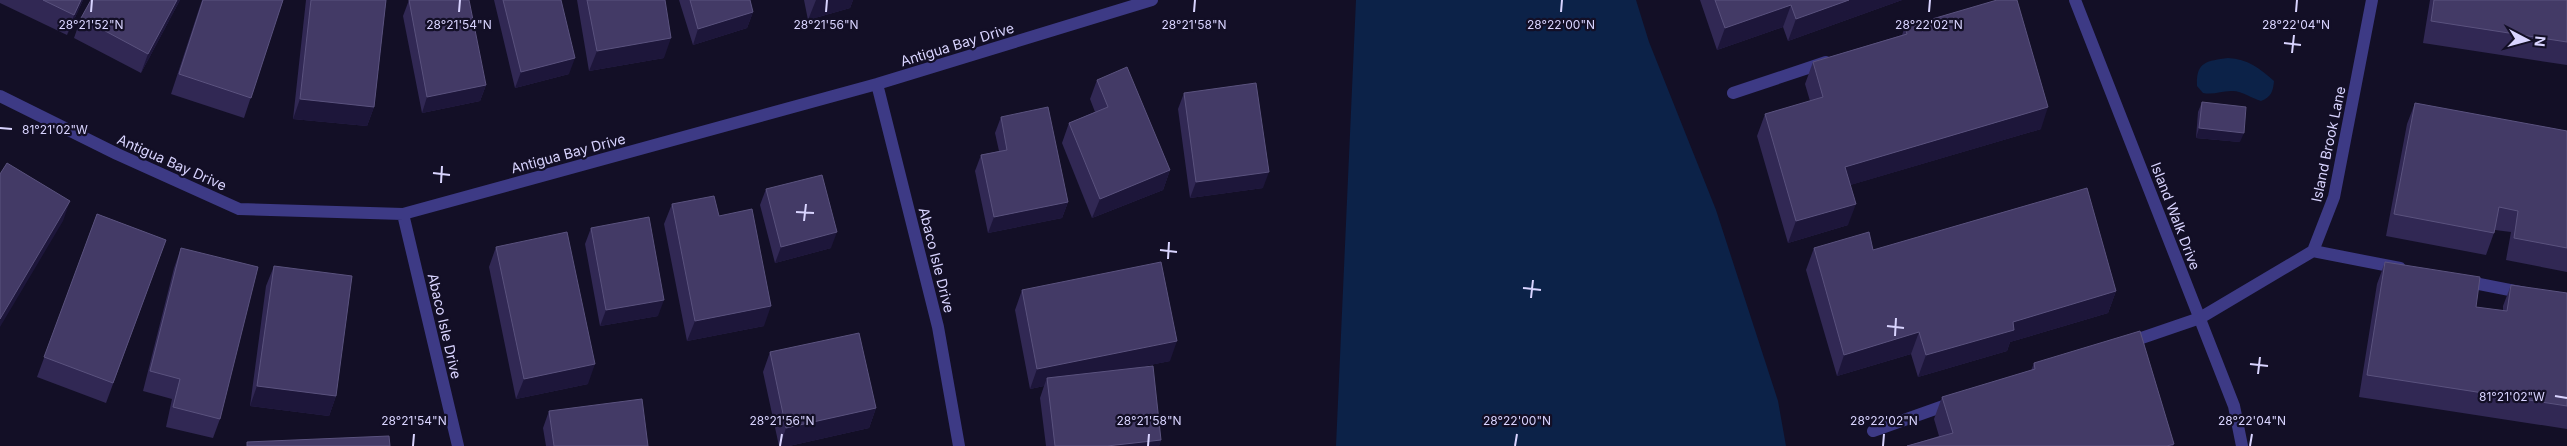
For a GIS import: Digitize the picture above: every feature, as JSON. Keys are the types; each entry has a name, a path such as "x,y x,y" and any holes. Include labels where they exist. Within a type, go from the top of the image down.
{"street":[{"name":"Antigua Bay Drive","path":"0,96 117,154 240,209 403,214 877,84 1152,0"},
{"name":"Island Walk Drive","path":"2075,0 2234,406 2242,446"},
{"name":"Island Brook Lane","path":"2313,251 2334,198 2372,0"},
{"path":"1733,93 1836,59"},
{"name":"Abaco Isle Drive","path":"877,84 938,327 958,446"},
{"name":"Abaco Isle Drive","path":"403,214 458,446"},
{"path":"2116,347 2200,318 2313,251 2411,270"},
{"path":"2450,278 2538,295"},
{"path":"1872,431 1966,399"}],"water":[{"path":"1356,0 1636,0 1649,42 1716,210 1778,401 1786,446 1336,446"},
{"path":"2228,58 2242,60 2253,65 2274,81 2269,96 2261,101 2235,91 2203,93 2197,86 2198,72 2201,67 2214,60"}],"building":[{"path":"43,0 81,0 74,15"},
{"path":"91,0 177,0 148,54 81,18"},
{"path":"203,0 283,0 251,98 179,74"},
{"path":"311,0 386,0 374,107 300,99"},
{"path":"409,0 469,0 486,85 427,97"},
{"path":"503,0 561,0 575,58 521,72"},
{"path":"587,0 665,0 671,38 597,51"},
{"path":"690,0 750,0 753,12 698,29"},
{"path":"1715,0 1849,0 1796,19 1791,5 1725,28"},
{"path":"1997,0 2017,0 2048,107 1845,167 1856,204 1796,221 1765,114 1823,97 1813,62 1907,34 1905,27"},
{"path":"2434,0 2567,0 2567,42 2431,21"},
{"path":"1127,67 1170,170 1100,199 1069,123 1108,107 1097,80"},
{"path":"1256,83 1269,172 1196,182 1184,93"},
{"path":"2202,102 2246,107 2244,133 2199,128"},
{"path":"2415,103 2567,131 2567,248 2514,238 2518,211 2499,207 2494,233 2394,214"},
{"path":"1048,107 1068,202 994,217 981,155 1007,150 1001,117"},
{"path":"7,163 70,201 0,319 0,174"},
{"path":"822,175 837,232 781,247 766,189"},
{"path":"2087,188 2116,291 2013,322 2014,330 1926,355 1919,332 1844,355 1814,248 1869,232 1873,250"},
{"path":"714,196 719,216 752,209 771,306 695,321 672,204"},
{"path":"97,214 166,240 113,383 44,357"},
{"path":"649,217 664,300 606,310 591,228"},
{"path":"567,232 595,364 524,379 496,247"},
{"path":"181,248 258,267 220,419 173,407 180,379 150,371"},
{"path":"1161,262 1177,341 1037,369 1022,290"},
{"path":"2385,262 2480,277 2476,307 2507,311 2511,285 2567,293 2567,406 2367,375"},
{"path":"274,266 352,276 336,396 257,386"},
{"path":"2140,331 2174,444 2167,446 1907,446 1953,433 1942,397 2035,369 2034,363"},
{"path":"859,333 876,408 786,428 770,352"},
{"path":"1153,366 1161,440 1107,446 1055,446 1047,378"},
{"path":"642,399 648,446 554,446 549,411"},
{"path":"389,436 390,446 247,446 247,442"}]}
